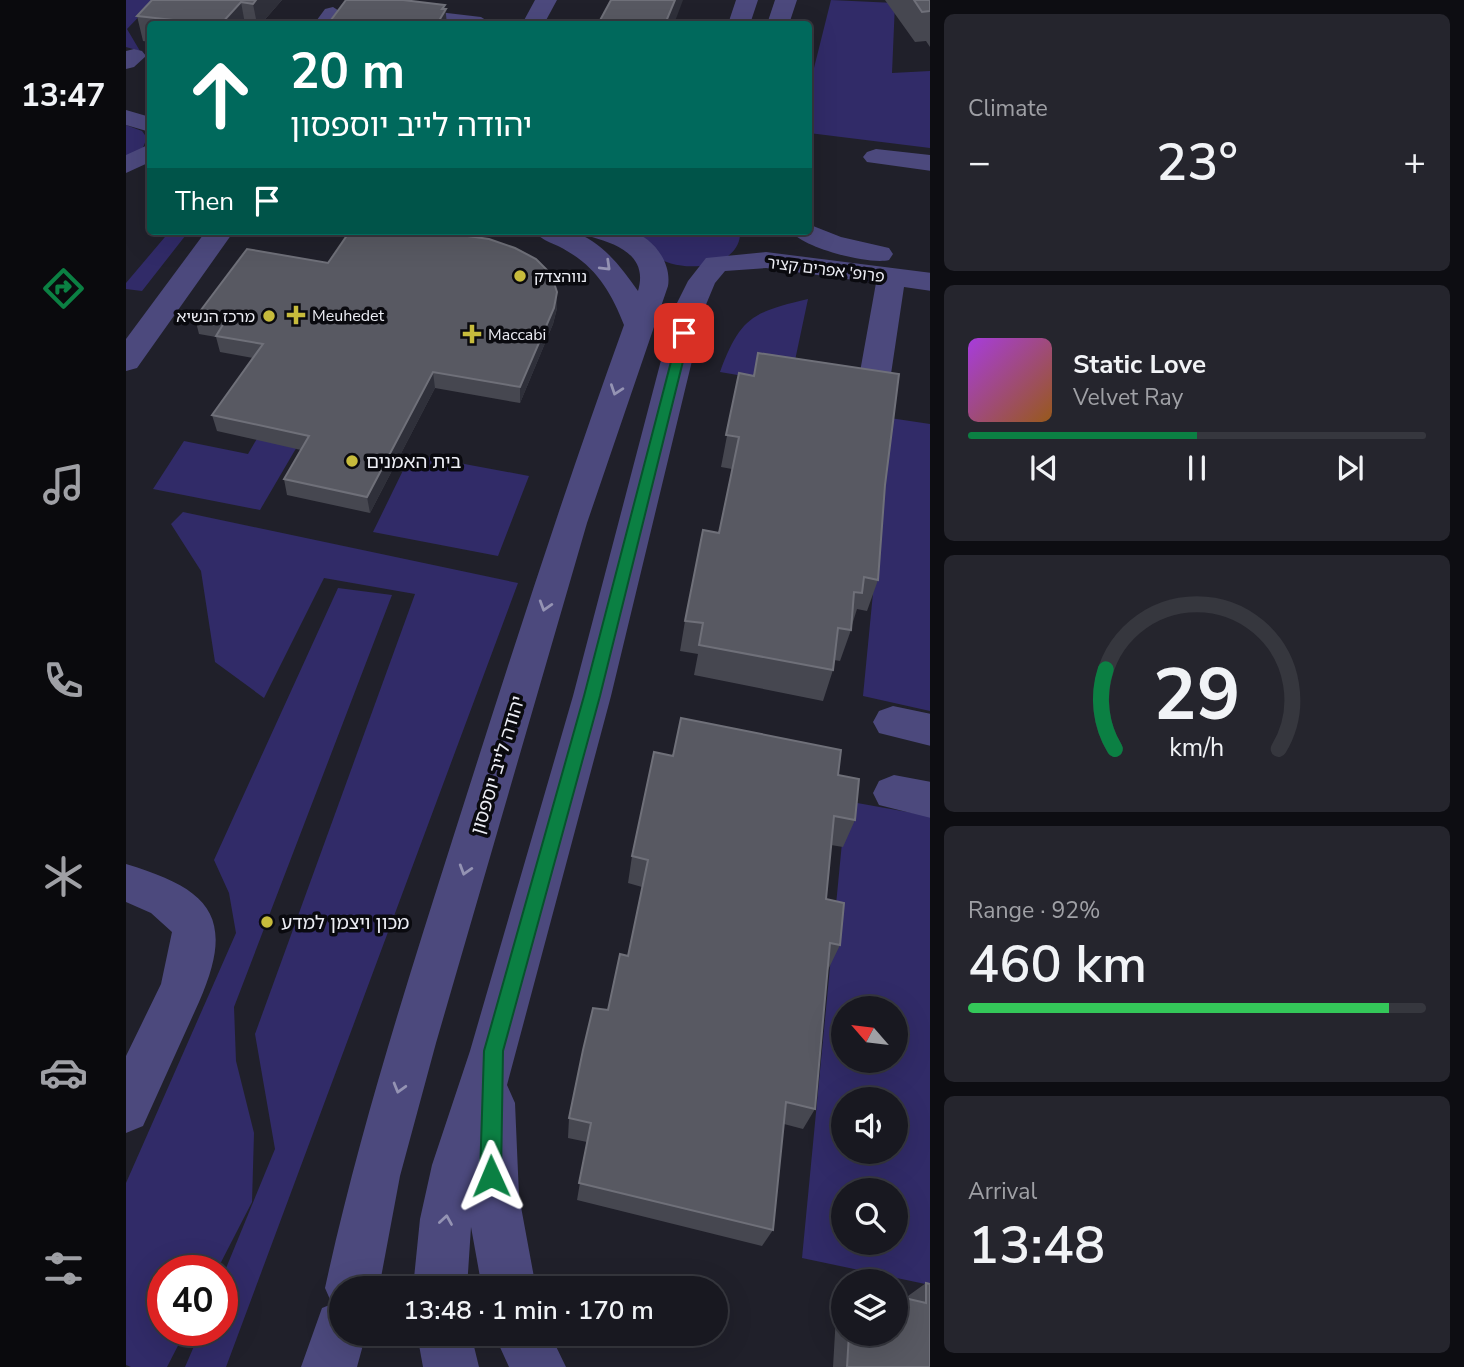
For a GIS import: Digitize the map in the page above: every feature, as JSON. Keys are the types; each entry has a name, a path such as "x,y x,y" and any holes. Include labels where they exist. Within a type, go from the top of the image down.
{"street":[{"path":"535,21 546,0"},
{"path":"740,21 747,0"},
{"path":"779,21 786,0"},
{"path":"413,16 456,21"},
{"path":"126,117 147,124"},
{"path":"126,166 147,154"},
{"path":"876,157 930,163"},
{"path":"126,166 147,168"},
{"path":"812,234 893,267 872,394"},
{"path":"126,361 217,235"},
{"path":"556,235 593,254 614,275 630,299 639,325"},
{"name":"פרופ' אפרים קציר","path":"616,235 640,244 662,262 677,266 766,260 893,267 930,262"},
{"name":"פרופ' אפרים קציר","path":"719,264 741,249 746,235 893,267 930,282"},
{"name":"יהודה לייב יוספסון","path":"355,1276 376,1176 412,1043 570,523 656,279 655,268 640,244"},
{"path":"441,1276 446,1219 457,1164 494,1051 592,696 690,307 702,281 719,264"},
{"path":"893,722 930,730"},
{"path":"126,883 151,891 182,907 195,929 183,987 126,1109"},
{"path":"494,1051 489,1157 494,1215 507,1276"},
{"path":"329,1367 335,1346"},
{"path":"447,1346 451,1367"},
{"path":"527,1346 538,1367"}],"shaded area":[{"path":"126,0 155,0 127,29 140,51 126,47"},
{"path":"831,0 895,3 892,73 930,71 930,148 812,133 812,76"},
{"path":"126,125 142,131 147,138 141,152 126,160"},
{"path":"167,235 186,235 142,291 126,289 126,283"},
{"path":"640,235 740,236 736,247 728,256 717,262 690,266 664,261 654,255"},
{"path":"808,299 790,384 720,372 734,340 750,320 773,308"},
{"path":"890,418 930,424 930,711 863,696"},
{"path":"265,425 305,433 260,510 153,489 184,441 248,454"},
{"path":"411,454 529,476 498,556 373,532"},
{"path":"183,512 518,583 238,1335 238,1255 231,1255 275,1149 255,1034 415,594 324,578 264,698 215,662 201,571 171,524"},
{"path":"338,588 392,595 234,1007 236,1061 254,1133 252,1202 225,1255 147,1255 147,1346 178,1346 167,1367 131,1367 126,1365 126,1183 236,933 229,893 214,860"},
{"path":"846,801 930,816 930,1285 908,1280 908,1269 854,1269 802,1258"},
{"path":"194,1346 234,1346 226,1367 185,1367"}],"building":[{"path":"152,0 256,0 253,4 241,2 224,21 182,21 137,16"},
{"path":"346,0 403,0 445,5 442,9 446,9 439,21 330,21"},
{"path":"611,0 675,0 666,21 600,21"},
{"path":"914,0 930,0 930,11 922,12"},
{"path":"347,235 460,235 489,239 536,259 551,274 557,292 554,308 520,387 433,372 367,497 284,479 309,436 212,415 263,344 216,336 224,323 195,318 247,249 328,263"},
{"path":"758,353 899,374 885,485 878,580 864,577 862,593 854,592 851,630 838,628 833,670 699,645 703,623 685,621 703,530 719,533 739,437 726,435 739,373 754,376"},
{"path":"681,718 841,750 838,775 859,779 855,820 834,816 826,899 844,903 840,945 830,943 815,1109 786,1102 773,1230 579,1183 591,1123 569,1118 583,1050 593,1008 608,1010 620,954 628,956 648,860 632,856 654,752 673,756"},
{"path":"926,1283 930,1284 930,1367 847,1367 848,1346 908,1346 908,1299 926,1303"}],"place":[{"name":"נווהצדק","path":"520,276"},
{"name":"Meuhedet","path":"296,315"},
{"name":"מרכז הנשיא","path":"269,316"},
{"name":"Maccabi","path":"472,334"},
{"name":"בית האמנים","path":"352,461"},
{"name":"מכון ויצמן למדע","path":"267,922"}],"route":[{"path":"491,1176 489,1157 494,1051 592,696 684,333"}]}
